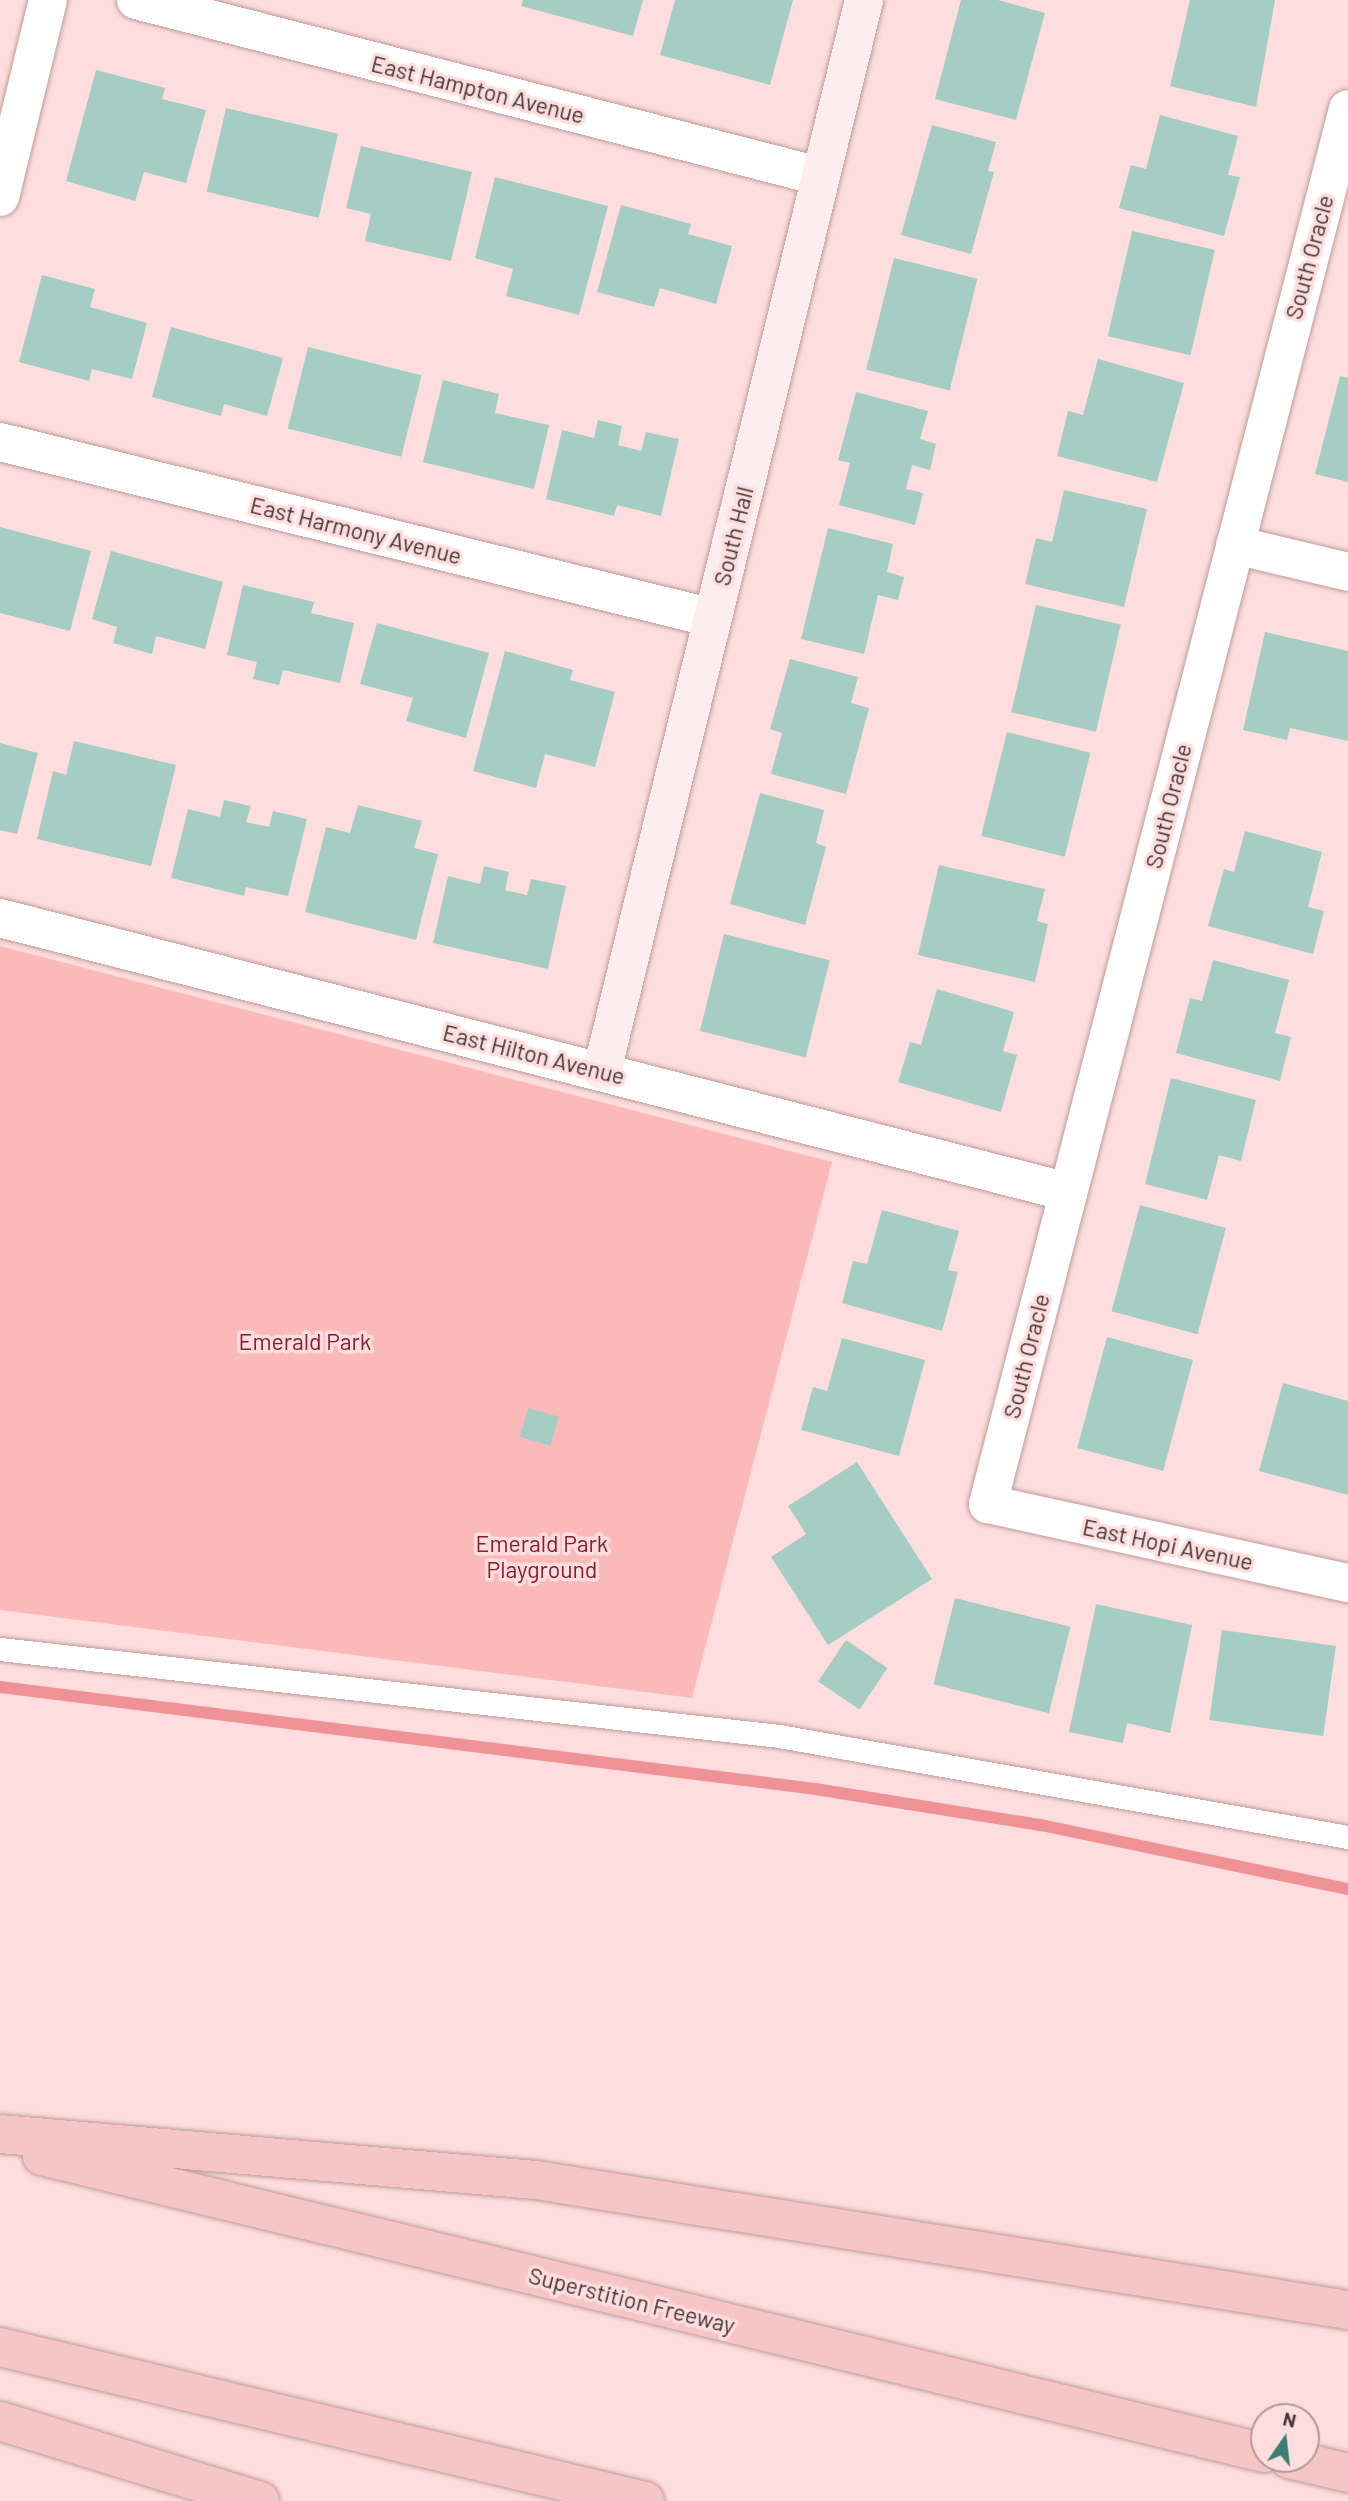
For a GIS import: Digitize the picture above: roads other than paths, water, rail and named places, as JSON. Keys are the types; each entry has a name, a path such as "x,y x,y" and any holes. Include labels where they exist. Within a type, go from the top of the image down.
{"highway":[{"path":"0,2134 536,2180 1348,2310"},
{"name":"Superstition Freeway","path":"0,2146 1250,2450"},
{"path":"0,2347 645,2501"},
{"path":"0,2421 260,2501"},
{"path":"1320,2466 1348,2473"}],"street":[{"path":"0,197 48,0"},
{"name":"East Hampton Avenue","path":"136,0 819,176"},
{"name":"South Hall","path":"602,1071 864,0"},
{"name":"South Oracle","path":"988,1504 1348,109"},
{"name":"East Harmony Avenue","path":"0,442 713,618"},
{"path":"1235,545 1348,572"},
{"name":"East Hilton Avenue","path":"0,918 1068,1192"},
{"name":"East Hopi Avenue","path":"988,1504 1348,1583"}],"lane":[{"path":"0,1649 779,1736 1348,1837"}],"waterway":[{"path":"0,1687 815,1789 1041,1825 1348,1889"}],"park label":[{"name":"Emerald Park","path":"305,1341"},
{"name":"Emerald Park Playground","path":"542,1556"}]}
